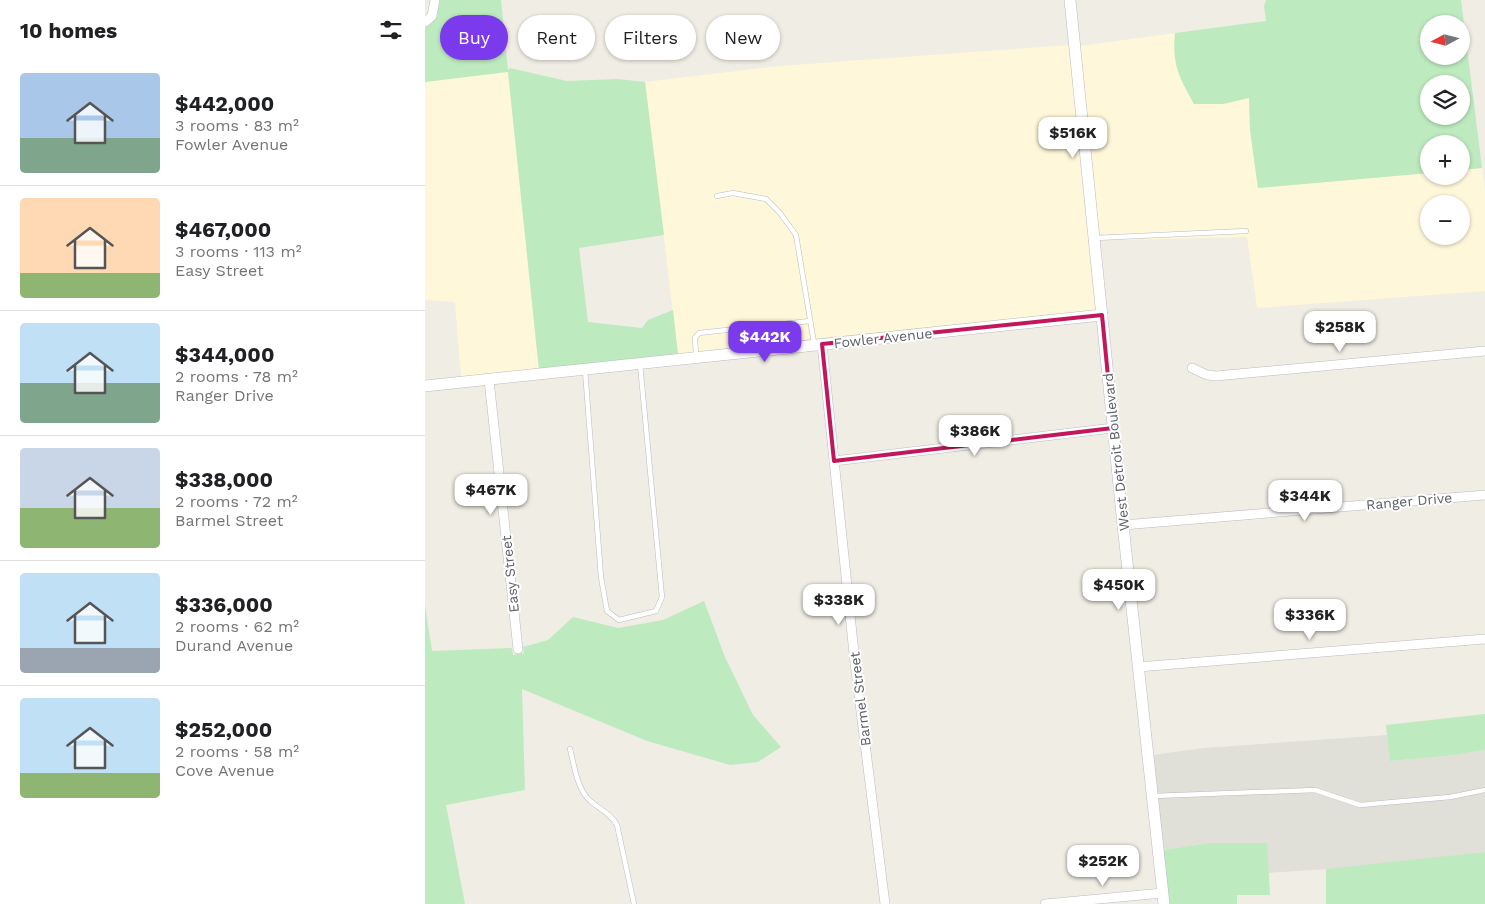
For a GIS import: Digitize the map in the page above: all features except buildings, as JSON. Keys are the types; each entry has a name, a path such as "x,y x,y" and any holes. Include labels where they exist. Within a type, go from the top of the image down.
{"street":[{"path":"425,22 432,16 435,0"},
{"name":"West Detroit Boulevard","path":"1070,0 1163,898"},
{"name":"Fowler Avenue","path":"425,386 1102,315"},
{"name":"Barmel Street","path":"818,344 834,461 855,663 885,904"},
{"path":"1192,368 1207,375 1216,376 1485,351"},
{"name":"Easy Street","path":"489,380 518,649"},
{"path":"834,461 1113,428"},
{"name":"Ranger Drive","path":"1123,525 1485,495"},
{"path":"1138,667 1485,639"},
{"path":"1045,904 1163,898"}],"lane":[{"path":"717,196 733,194 766,199 796,235 810,321 818,344"},
{"path":"1094,238 1246,231"},
{"path":"696,357 695,338 699,333 810,321"},
{"path":"585,368 601,577 607,611 619,620 656,611 662,597 640,363"},
{"path":"570,749 579,783 585,795 612,818 617,825 634,904"},
{"path":"1152,796 1315,790 1360,805 1450,797 1485,790"}],"highlighted area":[{"path":"1102,315 1113,428 834,461 822,344"}],"shaded area":[{"path":"1175,33 1174,48 1223,104 1249,97 1250,130 1258,188 1420,174 1420,185 1470,185 1470,169 1482,168 1485,190 1485,291 1257,308 1247,237 1123,240 1099,233 1080,46"},
{"path":"1069,45 1096,310 678,354 645,82 779,66"},
{"path":"508,71 539,370 461,377 455,302 425,300 425,82"},
{"path":"1387,735 1391,761 1485,750 1485,852 1358,867 1268,873 1266,843 1209,843 1163,850 1153,755 1204,748"}],"green space":[{"path":"440,0 501,0 502,15 440,15 440,60 507,60 508,70 510,68 567,81 618,79 645,82 664,235 579,248 588,322 642,328 648,320 673,310 678,354 539,370 508,72 425,82 425,28 437,17"},
{"path":"1266,0 1461,0 1463,15 1420,15 1420,65 1469,65 1482,168 1470,169 1470,135 1420,135 1420,174 1258,188 1250,130 1249,98 1223,104 1194,104 1178,70 1174,44 1175,33 1266,21 1264,6"},
{"path":"704,601 725,657 753,715 781,747 758,762 730,765 647,741 522,689 525,790 446,805 465,904 425,904 425,605 432,651 512,648 513,655 524,653 523,647 548,640 573,617 618,628 663,620"},
{"path":"1485,714 1485,750 1390,761 1386,725"},
{"path":"1209,843 1267,843 1270,895 1237,895 1237,904 1169,904 1163,850"},
{"path":"1485,852 1485,904 1326,904 1326,869"}]}
